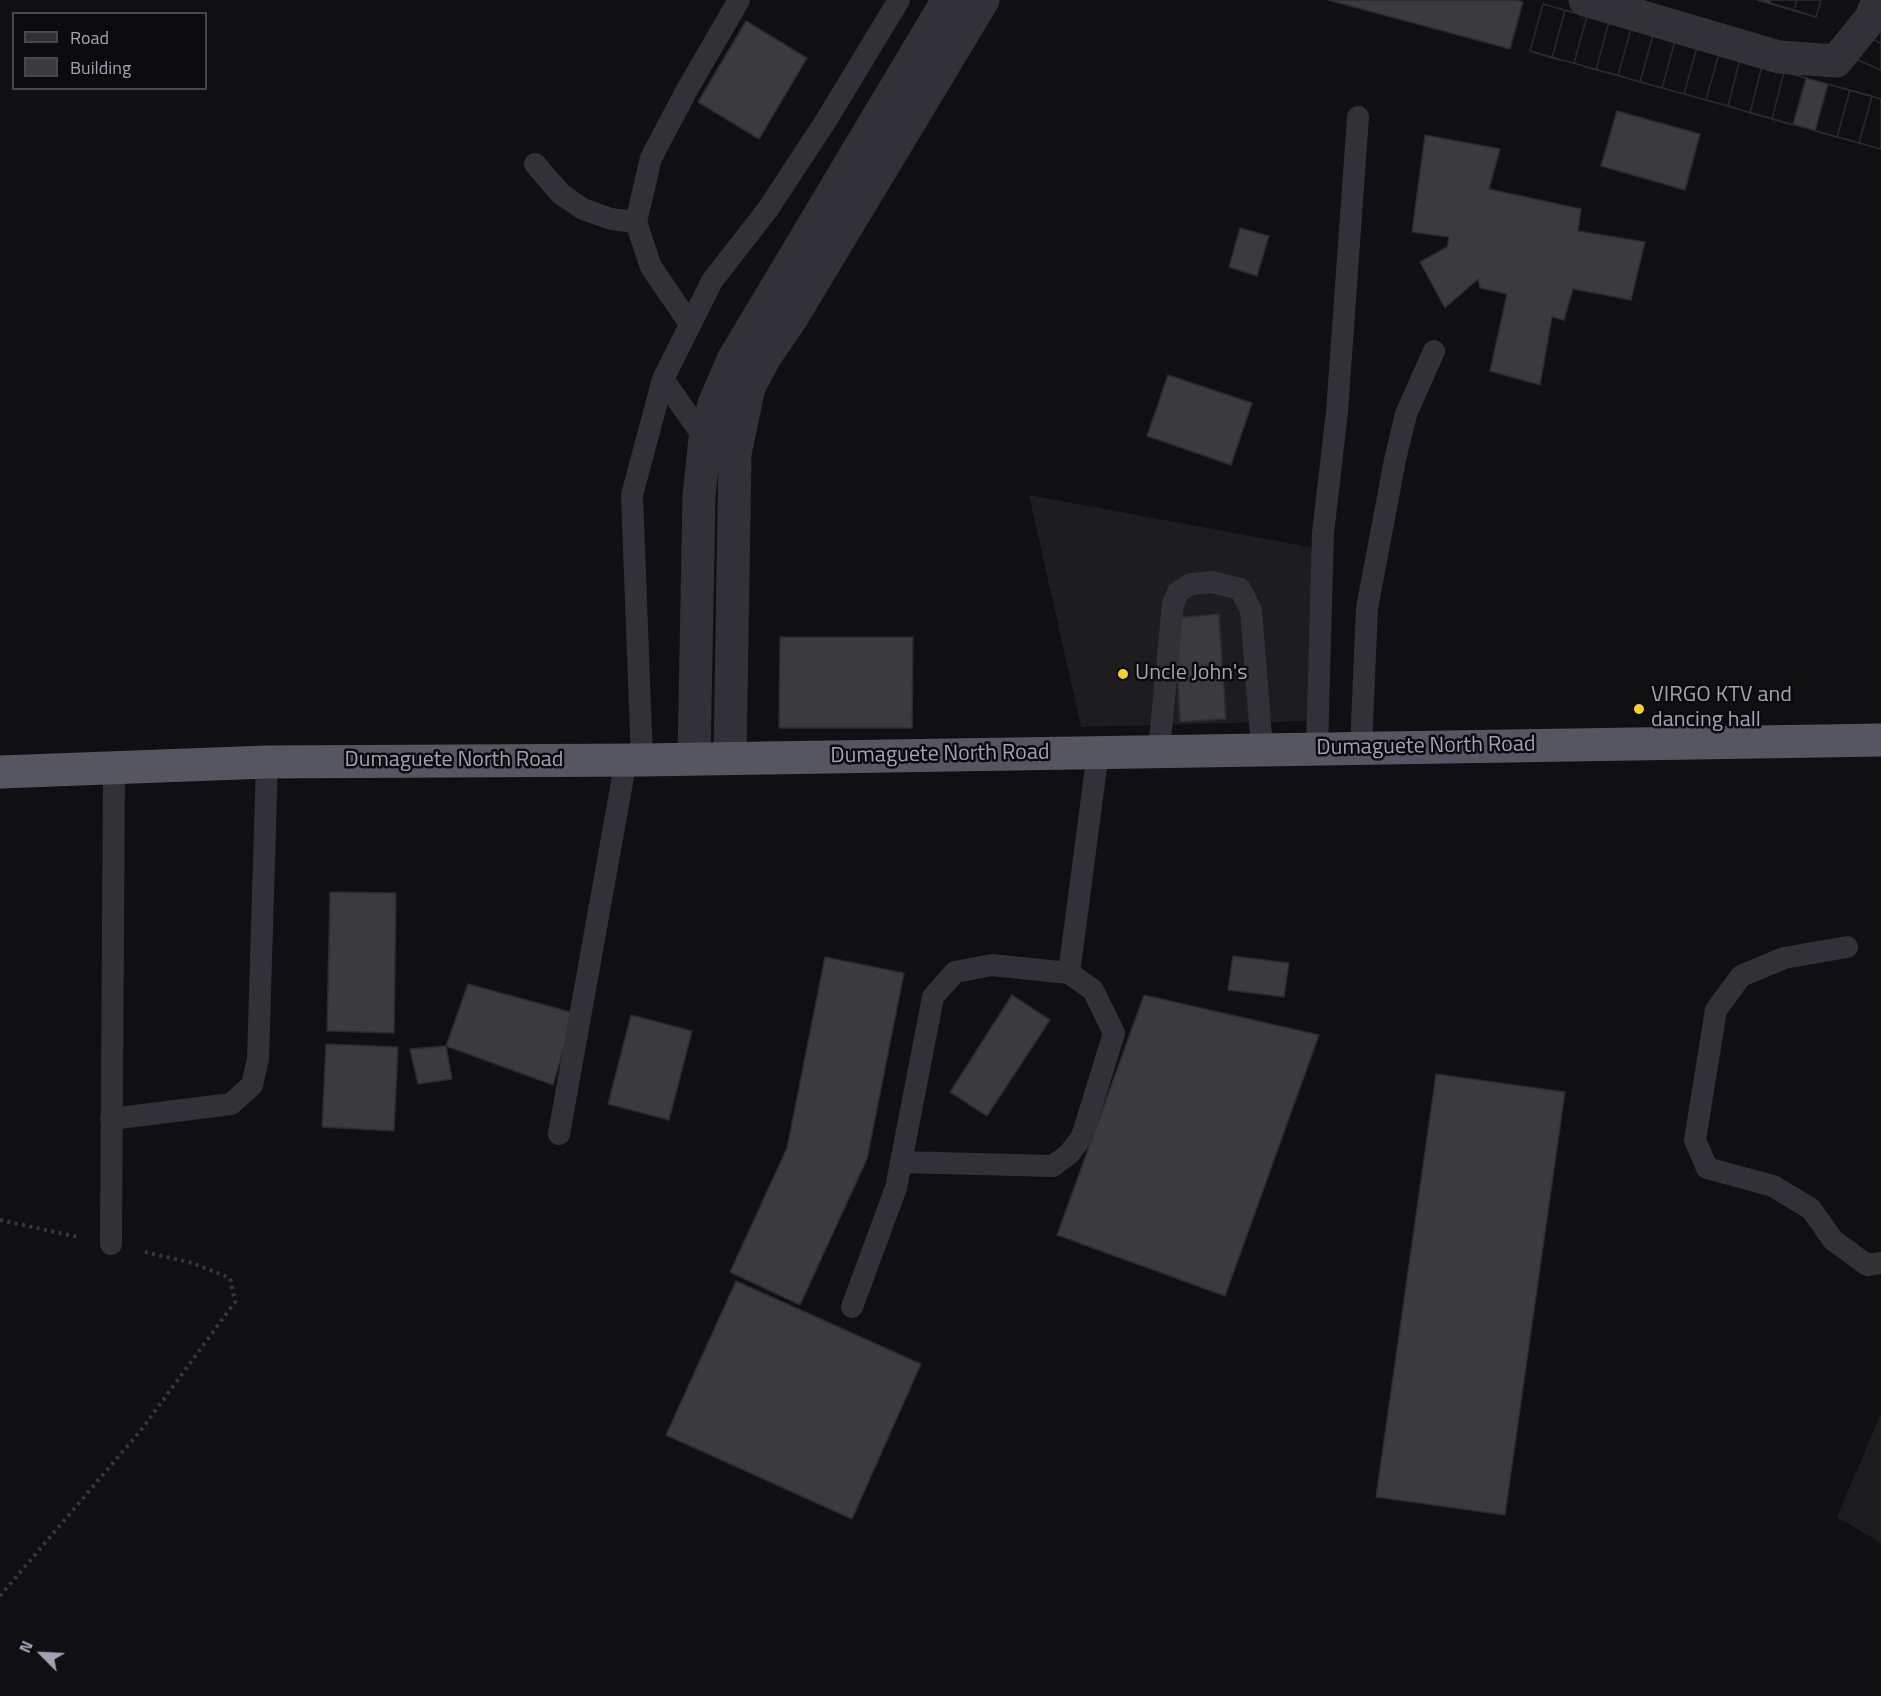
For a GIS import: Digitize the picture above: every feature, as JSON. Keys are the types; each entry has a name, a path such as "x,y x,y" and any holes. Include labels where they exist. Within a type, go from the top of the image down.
{"highway":[{"name":"Dumaguete North Road","path":"0,772 267,762 634,760 1881,740"}],"street":[{"path":"694,758 699,496 705,439 714,404 733,360 948,0"},
{"path":"730,758 735,454 749,387 982,0"},
{"path":"1585,0 1779,57 1836,61 1871,18 1878,0"}],"lane":[{"path":"690,324 651,267 636,222 651,158 739,0"},
{"path":"559,1134 634,760 632,495 663,379 712,281 768,209 827,119 899,0"},
{"path":"1317,748 1323,533 1337,411 1358,117"},
{"path":"535,164 561,194 583,209 611,219 636,222"},
{"path":"1361,748 1369,597 1406,414 1434,351"},
{"path":"663,379 705,439"},
{"path":"1159,751 1173,604 1178,592 1191,584 1212,582 1240,589 1251,610 1262,750"},
{"path":"1069,973 1098,752"},
{"path":"111,1119 231,1104 252,1085 258,1059 267,762"},
{"path":"111,1244 114,768"},
{"path":"1846,947 1784,958 1741,976 1716,1010 1695,1140 1707,1168 1773,1186 1811,1209 1833,1240 1867,1265 1881,1263"},
{"path":"852,1307 896,1188 901,1162 933,997 955,972 992,965 1069,973 1093,990 1114,1033 1082,1137 1069,1154 1053,1166 901,1162"}],"path":[{"path":"0,1220 192,1263 230,1278 235,1302 141,1430 0,1596"}],"shaded area":[{"path":"1029,495 1315,548 1308,721 1081,727"},
{"path":"1881,1414 1881,1543 1837,1517"}],"building":[{"path":"1328,0 1517,0 1523,2 1510,49"},
{"path":"1757,0 1821,0 1816,17"},
{"path":"1771,0 1797,0 1794,10 1770,3"},
{"path":"1797,0 1821,0 1816,17 1794,10"},
{"path":"1543,4 1881,99 1881,149 1530,51"},
{"path":"1543,4 1565,10 1552,58 1530,51"},
{"path":"1565,10 1587,16 1574,63 1552,58"},
{"path":"1881,10 1881,70 1858,60"},
{"path":"1587,16 1609,22 1596,70 1574,63"},
{"path":"1881,17 1881,43 1868,37"},
{"path":"746,21 807,58 759,139 698,102"},
{"path":"1609,22 1631,29 1618,75 1596,70"},
{"path":"1631,29 1653,35 1640,82 1618,75"},
{"path":"1653,35 1675,41 1662,88 1640,82"},
{"path":"1868,37 1881,43 1881,70 1858,60"},
{"path":"1675,41 1697,47 1684,94 1662,88"},
{"path":"1697,47 1719,53 1706,100 1684,94"},
{"path":"1719,53 1740,59 1728,106 1706,100"},
{"path":"1740,59 1762,66 1750,113 1728,106"},
{"path":"1762,66 1784,72 1772,119 1750,113"},
{"path":"1784,72 1806,78 1793,125 1772,119"},
{"path":"1828,84 1850,90 1837,137 1815,131"},
{"path":"1850,90 1872,96 1859,143 1837,137"},
{"path":"1872,96 1881,99 1881,149 1859,143"},
{"path":"1617,111 1700,134 1685,190 1601,166"},
{"path":"1425,135 1500,149 1489,189 1581,209 1578,231 1645,242 1631,300 1573,289 1564,320 1552,317 1540,385 1490,371 1507,294 1480,288 1478,279 1445,308 1420,262 1447,247 1449,237 1412,232"},
{"path":"1240,228 1269,236 1257,276 1229,267"},
{"path":"1168,375 1252,403 1231,465 1147,436"},
{"path":"1219,614 1226,719 1180,722 1174,618"},
{"path":"780,637 913,637 912,728 779,728"},
{"path":"330,892 396,893 394,1033 327,1031"},
{"path":"1233,956 1289,963 1284,997 1228,990"},
{"path":"825,957 904,973 867,1159 800,1305 730,1272 787,1148"},
{"path":"468,984 574,1013 553,1085 446,1046"},
{"path":"1012,995 1050,1020 987,1116 950,1092"},
{"path":"1144,995 1319,1035 1225,1296 1057,1235"},
{"path":"631,1015 692,1031 669,1120 608,1104"},
{"path":"326,1044 398,1047 394,1131 322,1127"},
{"path":"446,1046 452,1079 418,1084 410,1049"},
{"path":"1436,1074 1565,1092 1505,1515 1376,1497"},
{"path":"736,1281 921,1364 852,1519 666,1435"}],"place":[{"name":"Uncle John's","path":"1123,674"},
{"name":"VIRGO KTV and dancing hall","path":"1639,709"}]}
